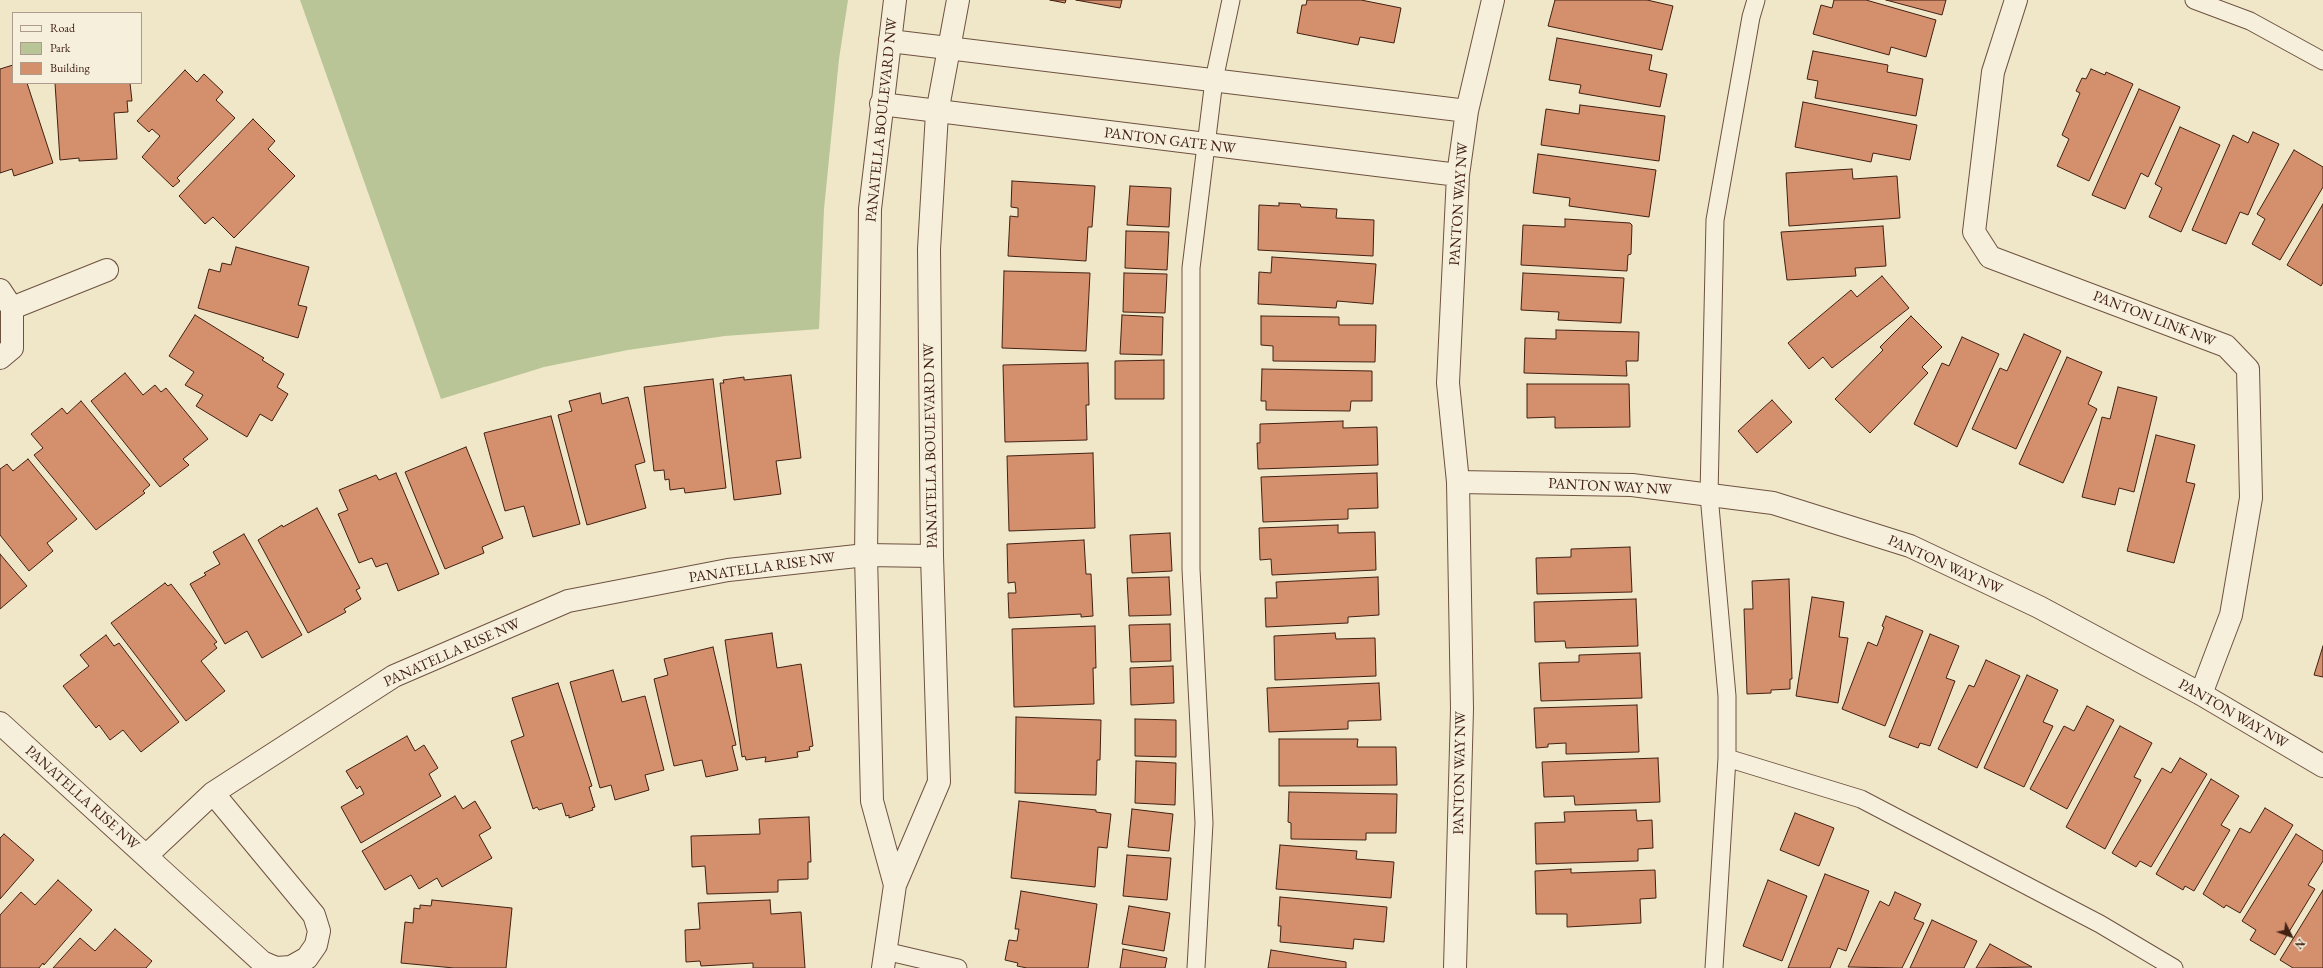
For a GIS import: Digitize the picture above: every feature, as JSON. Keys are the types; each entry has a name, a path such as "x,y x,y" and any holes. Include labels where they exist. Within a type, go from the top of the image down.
{"street":[{"name":"PANATELLA BOULEVARD NW","path":"895,0 881,104 870,209 866,555 872,801 895,885"},
{"name":"PANATELLA BOULEVARD NW","path":"884,959 895,885 939,782 932,556 929,249 937,113 958,0"},
{"name":"PANTON WAY NW","path":"1455,968 1462,709 1458,482 1448,383 1458,175 1467,111 1493,0"},
{"name":"PANTON LINK NW","path":"2016,0 1992,72 1974,232 1990,257 2226,346 2248,369 2251,498 2231,615 2201,694"},
{"path":"890,41 1467,111"},
{"name":"PANTON GATE NW","path":"881,104 937,113 1458,175"},
{"path":"12,308 107,270"},
{"path":"0,290 12,308 12,348 0,358"},
{"name":"PANTON WAY NW","path":"1458,482 1632,485 1773,503 1910,546 2039,607 2201,694 2323,766"},
{"name":"PANATELLA RISE NW","path":"0,723 146,856 213,793 394,676 568,601 728,570 866,555 932,556"},
{"path":"146,856 262,962 276,968 291,967 307,958 316,945 318,931 314,915 213,793"}],"lane":[{"path":"1196,968 1204,823 1191,569 1191,268 1214,80 1231,0"},
{"path":"1714,968 1727,758 1727,696 1709,495 1715,220 1751,17 1756,0"},
{"path":"2194,0 2250,21 2323,61"},
{"path":"1727,758 1861,799 2100,924 2174,968"},
{"path":"884,959 958,968"}],"green space":[{"path":"300,0 848,0 839,59 824,209 819,329 725,336 628,350 544,367 441,399"}],"building":[{"path":"1050,0 1066,0 1065,3"},
{"path":"1076,0 1122,0 1120,8"},
{"path":"1307,0 1361,0 1401,8 1394,43 1360,37 1358,45 1297,33 1302,5 1306,5"},
{"path":"1555,0 1647,0 1673,6 1662,50 1548,26"},
{"path":"1834,0 1866,0 1936,20 1926,57 1891,47 1889,55 1813,34 1821,5 1832,8"},
{"path":"1886,0 1946,0 1942,15"},
{"path":"1557,38 1652,55 1649,70 1667,74 1660,107 1579,93 1581,85 1549,80"},
{"path":"1813,51 1888,65 1887,72 1923,79 1916,116 1815,98 1818,81 1807,79"},
{"path":"12,65 12,84 27,84 53,163 14,176 12,169 0,173 0,69"},
{"path":"2091,69 2105,75 2106,72 2133,84 2089,181 2057,166 2069,139 2062,135 2080,93 2076,91 2082,78 2086,79"},
{"path":"185,70 197,82 204,74 223,92 216,100 235,118 177,178 180,181 173,187 142,157 160,136 152,129 149,132 137,121"},
{"path":"55,84 130,84 132,101 127,101 128,112 114,113 117,159 79,161 79,158 60,160"},
{"path":"2139,89 2180,107 2148,177 2141,173 2125,209 2092,195"},
{"path":"1803,102 1917,125 1910,160 1873,153 1871,162 1795,147"},
{"path":"1580,105 1665,116 1659,161 1541,145 1546,109 1579,114"},
{"path":"253,119 275,141 268,149 295,176 234,238 213,217 205,224 179,196"},
{"path":"2180,127 2220,145 2181,232 2149,217 2162,188 2155,184"},
{"path":"2253,132 2279,144 2248,215 2240,212 2226,244 2192,230 2233,135 2248,143"},
{"path":"2294,150 2323,167 2323,187 2280,260 2252,244 2265,219 2257,214"},
{"path":"1538,154 1656,170 1649,217 1569,206 1570,198 1533,193"},
{"path":"1852,169 1853,179 1897,176 1900,218 1789,226 1786,173"},
{"path":"1012,181 1095,186 1092,227 1088,227 1086,261 1008,256 1010,216 1018,217 1018,208 1011,207"},
{"path":"1130,186 1171,188 1169,227 1127,225"},
{"path":"1279,203 1300,204 1301,207 1337,209 1336,218 1374,220 1373,256 1258,250 1259,205 1279,206"},
{"path":"2323,204 2323,282 2321,286 2287,265"},
{"path":"1565,219 1630,223 1632,225 1631,254 1628,255 1627,271 1521,265 1523,225 1565,227"},
{"path":"1883,226 1886,266 1855,268 1856,276 1787,280 1781,232"},
{"path":"1126,231 1169,232 1167,270 1125,268"},
{"path":"236,247 309,267 298,305 307,307 298,338 198,308 209,269 220,272 222,263 231,265"},
{"path":"1272,257 1376,264 1373,304 1337,301 1336,308 1258,304 1259,272 1271,273"},
{"path":"1004,271 1090,273 1086,351 1002,348"},
{"path":"1124,273 1167,274 1165,313 1123,312"},
{"path":"1523,273 1624,278 1621,323 1558,320 1559,312 1521,310"},
{"path":"1882,276 1909,308 1832,368 1823,357 1809,369 1788,343 1851,290 1857,297"},
{"path":"195,315 264,358 262,360 284,374 277,387 288,394 272,421 260,414 247,437 196,406 203,395 185,385 194,372 169,356"},
{"path":"1122,315 1163,317 1162,355 1120,354"},
{"path":"1261,316 1339,317 1339,325 1376,325 1375,362 1273,361 1273,346 1261,345"},
{"path":"1911,316 1942,347 1922,367 1928,373 1870,433 1835,399 1883,350 1880,347"},
{"path":"1556,330 1639,332 1638,361 1626,361 1627,376 1524,373 1525,338 1556,339"},
{"path":"2024,334 2061,351 2016,449 1972,429 2000,368 2007,371"},
{"path":"1962,337 1999,354 1957,447 1914,424 1942,363 1949,366"},
{"path":"2067,357 2102,372 2088,404 2097,409 2063,483 2019,464"},
{"path":"1164,360 1164,399 1115,399 1115,361"},
{"path":"1088,363 1089,405 1086,405 1087,440 1005,442 1003,365"},
{"path":"1262,369 1372,371 1372,401 1351,401 1350,411 1266,410 1266,401 1261,401"},
{"path":"125,373 143,395 155,385 161,392 166,388 208,439 183,459 189,465 160,487 91,401"},
{"path":"791,375 801,458 776,461 781,494 734,500 720,383 724,383 723,380 744,377 744,380"},
{"path":"713,379 726,488 685,493 684,488 670,490 669,479 665,480 664,470 654,471 644,387"},
{"path":"1527,384 1629,384 1630,427 1555,428 1555,417 1527,418"},
{"path":"2118,387 2157,397 2134,492 2119,488 2115,505 2082,497 2102,417 2110,419"},
{"path":"600,393 602,404 628,397 645,462 635,465 646,508 587,525 558,415 572,411 569,401"},
{"path":"1772,400 1792,422 1757,453 1738,431"},
{"path":"81,401 150,485 143,491 145,493 96,530 34,455 43,448 31,434 62,408 67,414"},
{"path":"551,416 580,524 533,537 524,506 505,511 484,433"},
{"path":"1343,421 1343,428 1377,427 1378,465 1258,469 1257,443 1260,443 1260,424"},
{"path":"2156,435 2195,445 2186,482 2195,484 2174,563 2127,551"},
{"path":"466,447 503,538 482,547 484,553 445,569 405,472"},
{"path":"1093,453 1095,528 1009,531 1007,456"},
{"path":"28,459 77,519 47,543 53,551 29,571 0,535 0,469 7,464 13,471"},
{"path":"396,473 439,574 398,591 387,563 376,567 372,558 359,563 338,514 348,510 339,490 376,475 379,480"},
{"path":"1377,473 1378,508 1348,509 1348,519 1263,522 1261,477"},
{"path":"317,508 360,588 356,590 361,599 344,609 346,612 308,633 258,540 282,525 283,527"},
{"path":"1338,525 1338,533 1375,532 1376,570 1272,575 1271,559 1260,560 1259,528"},
{"path":"1170,533 1172,571 1132,573 1130,535"},
{"path":"244,534 302,635 262,658 247,631 225,644 190,584 206,575 204,573 220,564 213,552"},
{"path":"1084,540 1086,574 1091,574 1093,616 1081,617 1081,614 1009,618 1008,593 1016,593 1015,582 1008,583 1007,544"},
{"path":"1630,547 1632,592 1537,594 1536,558 1571,557 1571,549"},
{"path":"0,554 27,586 0,609"},
{"path":"1169,577 1171,615 1129,616 1127,578"},
{"path":"1378,577 1379,615 1348,617 1348,623 1266,627 1265,598 1277,598 1276,582"},
{"path":"1789,579 1792,679 1790,679 1790,689 1771,690 1771,693 1747,694 1744,609 1753,609 1752,581"},
{"path":"165,583 168,586 171,584 217,642 214,644 217,648 201,661 225,691 186,721 111,623"},
{"path":"1812,597 1844,602 1839,637 1848,638 1838,703 1796,696"},
{"path":"1636,599 1638,646 1566,648 1565,641 1535,642 1534,602"},
{"path":"1886,616 1923,631 1885,726 1842,709 1868,642 1877,646 1884,627 1882,626"},
{"path":"1170,624 1171,661 1131,662 1129,625"},
{"path":"1095,626 1096,668 1093,668 1094,704 1014,707 1012,629"},
{"path":"772,633 777,668 801,664 813,746 809,747 810,750 797,752 798,757 765,762 766,757 746,760 745,756 742,757 725,640"},
{"path":"1335,633 1336,639 1375,638 1376,676 1275,680 1274,636"},
{"path":"1930,634 1959,646 1946,678 1955,681 1930,746 1920,743 1918,748 1889,737"},
{"path":"106,635 114,646 119,643 179,722 141,752 123,730 110,740 99,725 96,728 63,686 89,666 80,655"},
{"path":"2323,646 2323,677 2314,675"},
{"path":"713,647 736,745 732,746 738,770 706,777 702,760 674,766 654,679 668,675 664,659"},
{"path":"1640,653 1642,698 1541,701 1539,663 1579,662 1579,655"},
{"path":"1986,660 2020,676 1977,768 1938,749 1969,685 1974,687"},
{"path":"1173,666 1174,703 1131,705 1130,668"},
{"path":"613,670 622,702 645,696 664,770 645,775 649,790 615,800 611,785 600,788 570,682"},
{"path":"2027,675 2058,690 2043,722 2053,726 2024,787 1984,768"},
{"path":"558,683 592,786 589,787 595,807 592,808 593,810 569,818 569,815 566,816 562,803 539,810 537,807 533,809 511,741 524,736 512,698"},
{"path":"1379,683 1381,720 1348,721 1348,729 1269,732 1267,688"},
{"path":"1637,705 1639,752 1566,754 1566,743 1548,744 1548,747 1536,748 1534,708"},
{"path":"2087,706 2114,720 2067,809 2030,789 2064,726 2074,731"},
{"path":"1016,717 1101,720 1100,760 1097,760 1096,795 1015,793"},
{"path":"1135,719 1176,720 1176,757 1135,756"},
{"path":"2120,726 2152,743 2134,777 2141,780 2105,849 2066,827"},
{"path":"407,736 415,751 424,745 438,768 429,774 441,796 361,843 341,807 364,794 360,786 357,789 346,771"},
{"path":"1279,739 1358,739 1357,747 1396,747 1397,785 1279,786"},
{"path":"1658,758 1660,802 1575,805 1574,796 1544,797 1542,762"},
{"path":"2180,758 2207,774 2151,867 2140,861 2136,867 2112,853 2162,768 2171,773"},
{"path":"1136,761 1176,763 1175,805 1135,803"},
{"path":"2211,779 2239,796 2221,825 2230,830 2194,891 2185,886 2183,890 2156,874"},
{"path":"1289,792 1397,794 1396,833 1366,833 1366,840 1291,839 1291,823 1288,822"},
{"path":"455,796 463,809 475,801 491,828 479,835 492,858 442,887 437,878 419,889 411,875 385,890 362,851"},
{"path":"1019,801 1096,810 1096,812 1111,814 1107,848 1098,847 1095,887 1011,878"},
{"path":"2265,808 2293,825 2240,913 2226,905 2224,908 2203,894 2240,828 2250,833"},
{"path":"1132,809 1173,814 1169,851 1128,847"},
{"path":"1636,810 1637,821 1652,820 1653,848 1638,849 1638,861 1536,864 1535,823 1565,822 1564,812"},
{"path":"1795,813 1834,828 1819,866 1780,850"},
{"path":"809,817 811,862 808,862 808,879 778,880 778,892 707,894 705,866 692,867 691,836 760,834 759,819"},
{"path":"4,834 34,860 0,899 0,838"},
{"path":"2296,834 2323,851 2323,861 2308,885 2315,889 2275,955 2250,940 2256,930 2242,921"},
{"path":"1280,845 1357,851 1356,859 1394,862 1391,898 1276,889"},
{"path":"1127,855 1171,858 1167,900 1123,896"},
{"path":"1571,869 1571,873 1655,870 1656,898 1640,899 1641,923 1567,927 1567,914 1536,914 1535,871"},
{"path":"1825,874 1869,891 1846,951 1838,948 1830,968 1788,968"},
{"path":"58,880 92,910 44,965 43,963 39,968 0,968 0,915 21,892 35,905"},
{"path":"1768,880 1807,896 1782,961 1743,946"},
{"path":"2323,890 2323,968 2293,968 2280,960"},
{"path":"1021,891 1097,904 1088,968 1027,968 1017,966 1018,963 1005,960 1009,940 1017,941 1019,929 1015,929"},
{"path":"1895,892 1921,904 1914,919 1924,923 1902,968 1848,967 1880,901 1889,906"},
{"path":"1280,897 1387,907 1384,942 1354,939 1353,949 1280,942 1281,926 1278,926"},
{"path":"432,900 512,908 506,968 454,968 401,963 405,922 413,923 414,908 420,909 420,905 431,906"},
{"path":"770,900 771,914 801,912 805,968 753,968 753,963 701,966 700,961 686,962 685,930 700,929 698,903"},
{"path":"1129,906 1170,913 1164,951 1122,944"},
{"path":"1932,920 1977,941 1964,968 1910,968"},
{"path":"115,929 152,961 146,968 53,968 80,938 95,951"},
{"path":"1990,944 2032,967 1976,968"},
{"path":"1123,949 1167,958 1165,968 1120,968"},
{"path":"1271,950 1346,962 1346,968 1268,968"}]}
